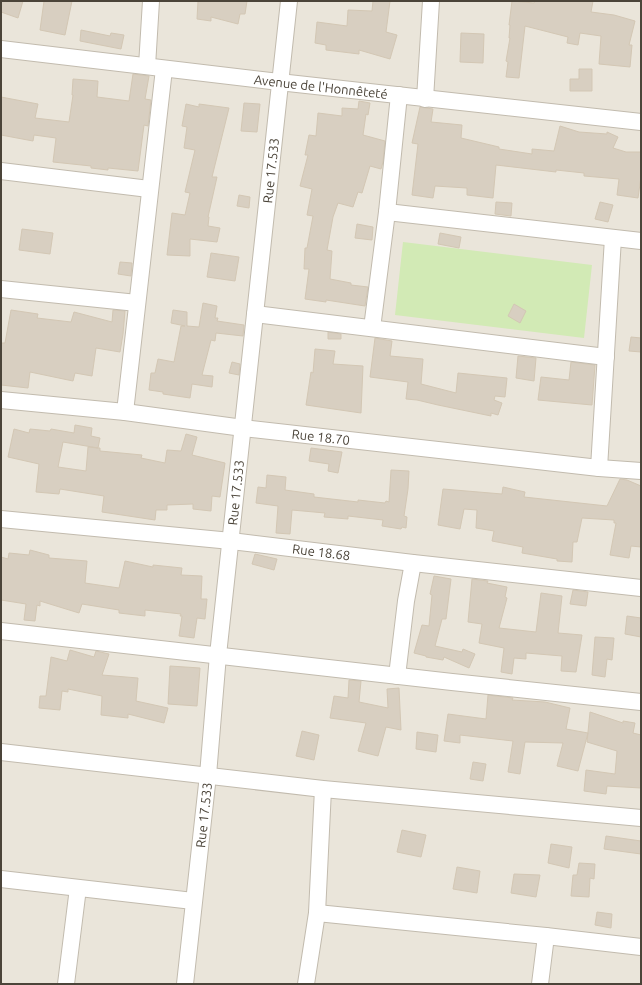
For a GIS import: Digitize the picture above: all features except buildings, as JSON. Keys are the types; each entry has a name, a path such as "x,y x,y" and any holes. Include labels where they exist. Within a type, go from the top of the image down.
{"street":[{"path":"147,66 150,1"},
{"name":"Rue 17.533","path":"185,984 208,775 218,655 242,428 289,1"},
{"path":"424,99 431,1"},
{"name":"Avenue de l'Honnêteté","path":"1,49 424,99 641,122"},
{"path":"125,412 149,189 164,69"},
{"path":"372,328 387,212 399,95"},
{"path":"1,171 149,189"},
{"path":"387,212 641,241"},
{"path":"599,468 613,238"},
{"path":"1,289 137,303"},
{"path":"255,314 606,357"},
{"name":"Rue 18.70","path":"1,400 125,412 242,428 641,472"},
{"name":"Rue 18.68","path":"1,519 231,542 641,588"},
{"path":"398,676 406,602 413,563"},
{"path":"1,631 641,702"},
{"path":"1,752 323,789 641,818"},
{"path":"306,984 317,913 323,789"},
{"path":"1,879 193,901"},
{"path":"66,984 78,888"},
{"path":"317,913 641,947"},
{"path":"540,984 546,936"}],"shaded area":[{"path":"1,1 641,1 641,984 1,984"}],"green space":[{"path":"403,242 592,265 584,338 395,315"}]}
